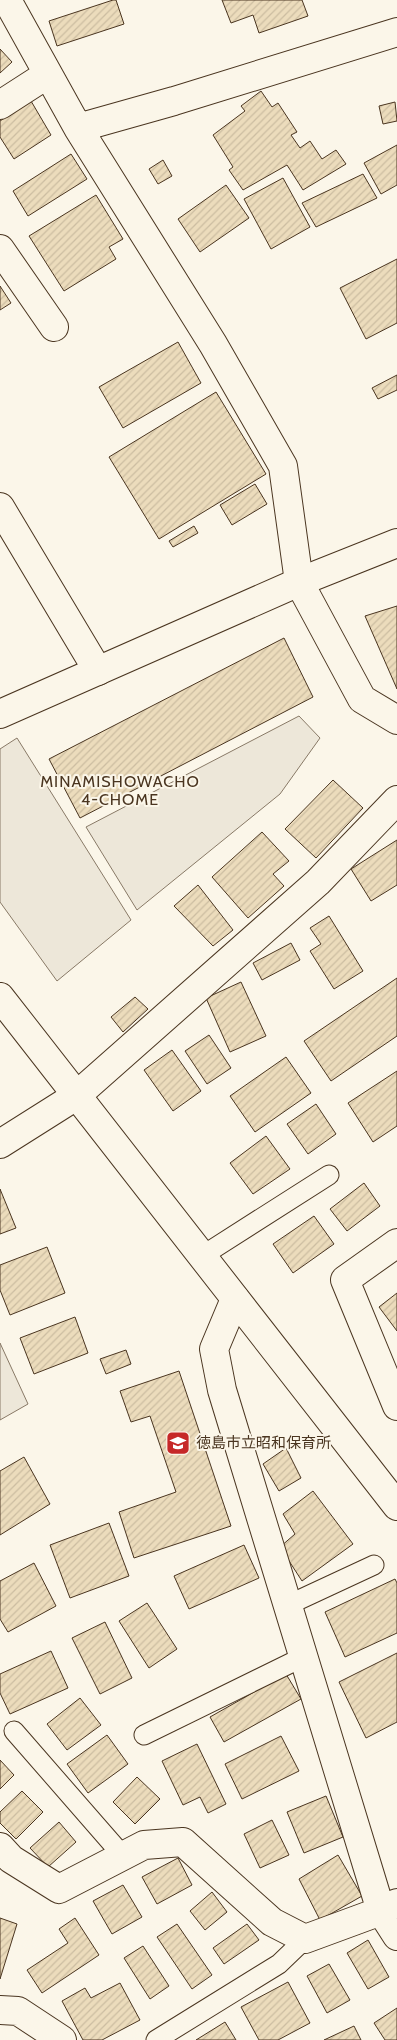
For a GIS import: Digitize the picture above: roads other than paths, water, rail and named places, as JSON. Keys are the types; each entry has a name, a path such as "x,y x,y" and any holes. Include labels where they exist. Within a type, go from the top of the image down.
{"street":[{"path":"7,0 78,128 213,344 283,466 299,582 362,699 397,720"},
{"path":"78,128 174,101 397,32"},
{"path":"0,105 48,74"},
{"path":"0,249 54,327"},
{"path":"0,507 98,671"},
{"path":"0,714 299,582 397,543"},
{"path":"0,1144 76,1096 318,882 397,800"},
{"path":"0,997 397,1506"},
{"path":"396,1406 346,1280 397,1243"},
{"path":"235,1299 214,1349 222,1390 304,1657 389,1907 397,1936"},
{"path":"0,1847 11,1859 59,1889 144,1846 183,1842 272,1922 305,1939 389,1907"},
{"path":"0,2010 18,2010 62,2040"}],"lane":[{"path":"202,1256 329,1175"},
{"path":"288,1605 374,1565"},
{"path":"144,1735 304,1657"},
{"path":"14,1731 123,1856"},
{"path":"156,2040 279,1964 305,1939"}],"place":[{"name":"徳島市立昭和保育所","path":"178,1443"}],"district":[{"name":"MINAMISHOWACHO 4-CHOME","path":"120,790"}]}
